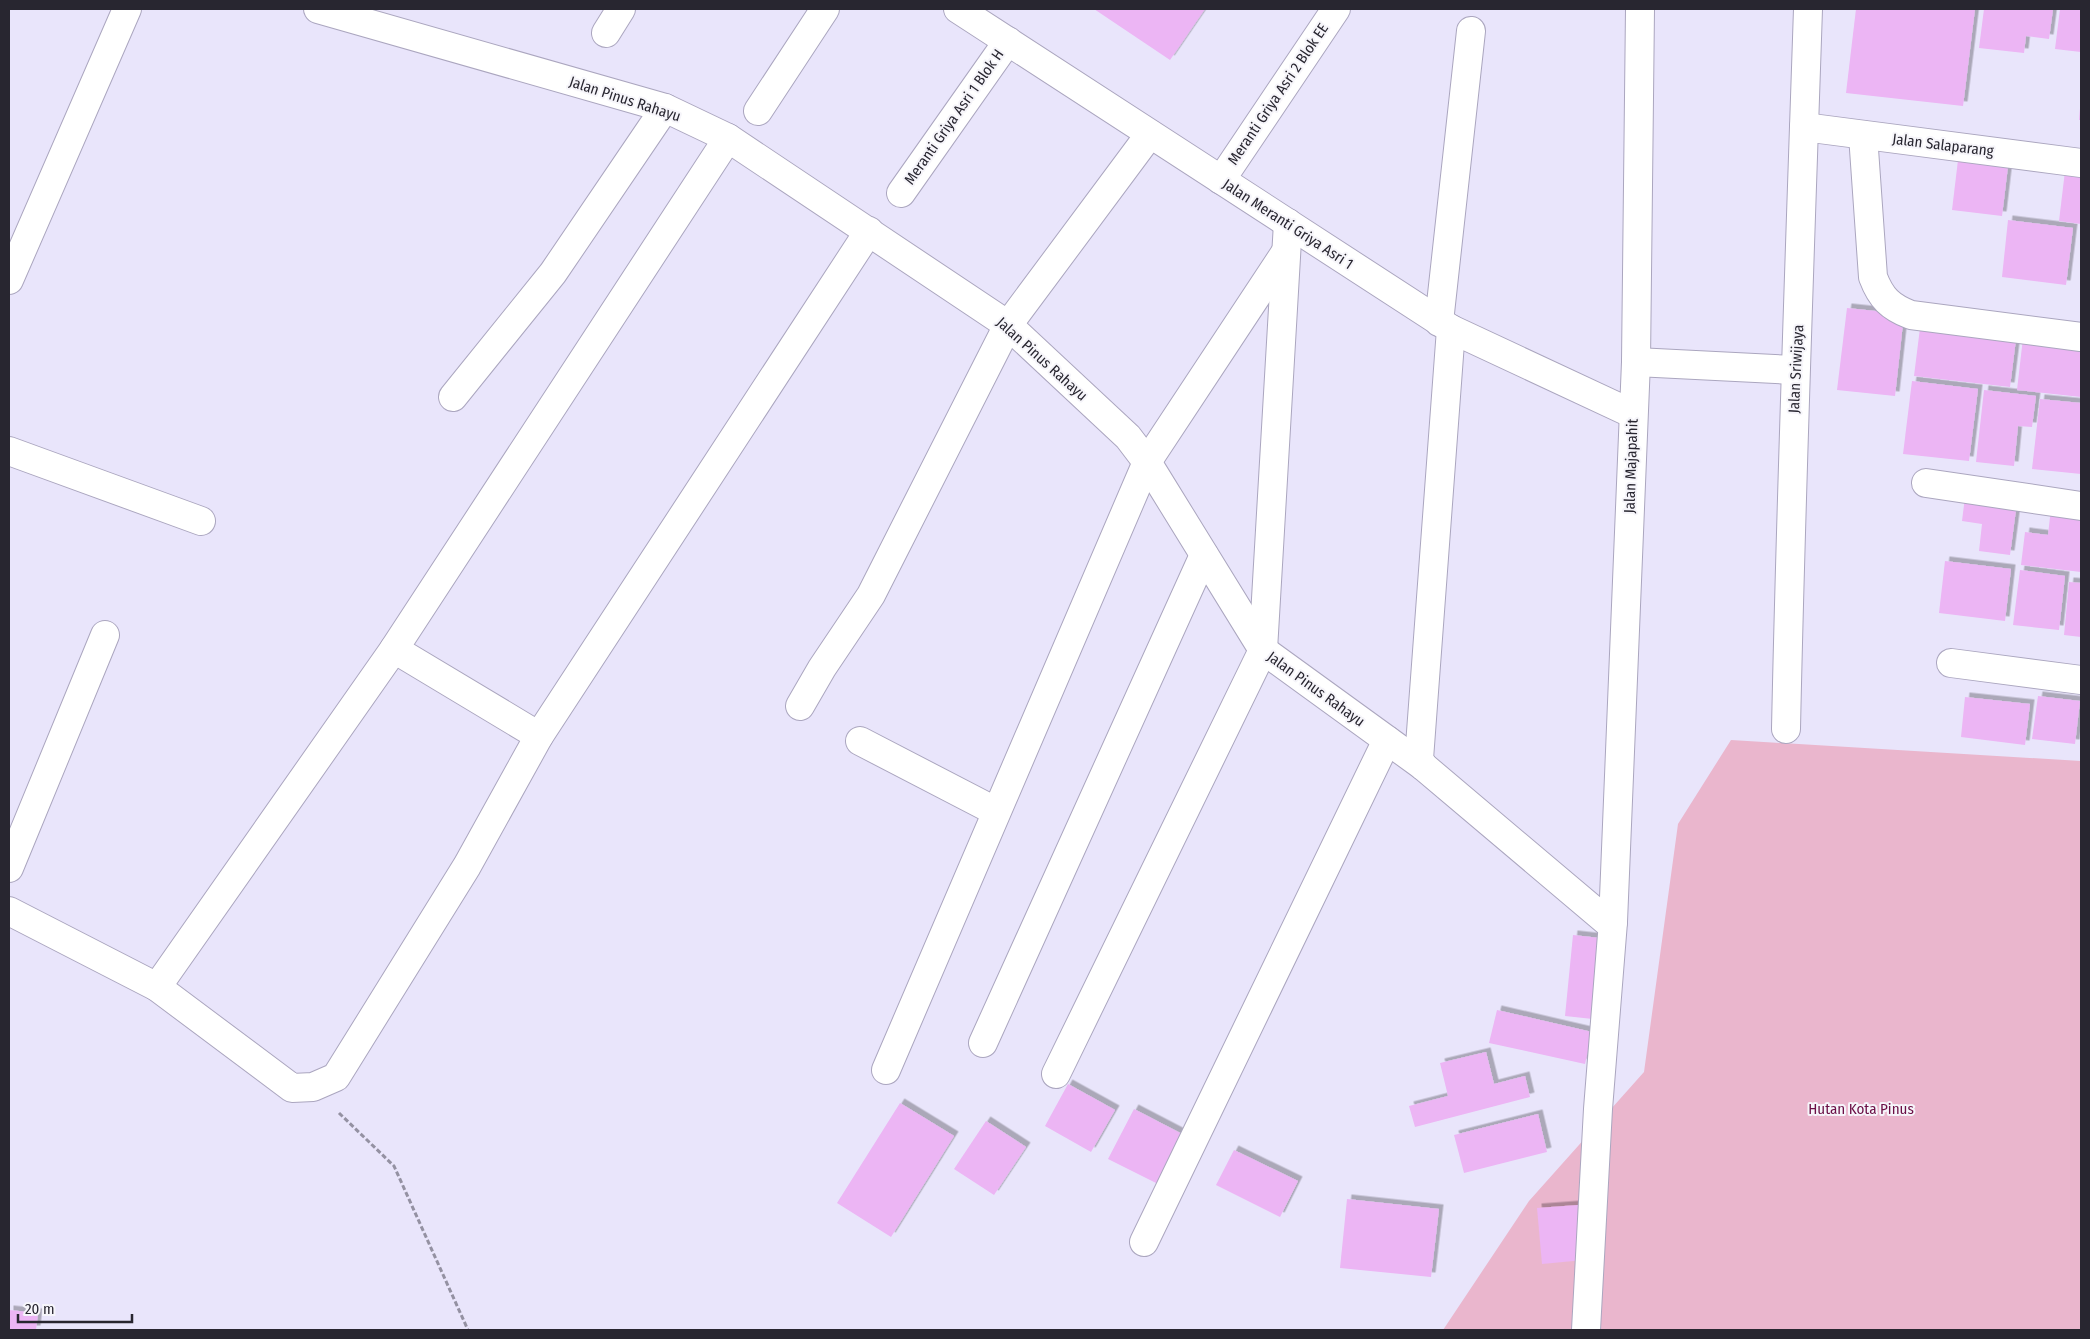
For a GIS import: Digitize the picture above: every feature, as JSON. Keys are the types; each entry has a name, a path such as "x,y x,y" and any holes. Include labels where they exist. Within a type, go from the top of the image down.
{"street":[{"path":"9,280 127,9"},
{"name":"Jalan Pinus Rahayu","path":"318,9 665,108 728,138 1008,325 1128,437 1147,462 1263,650 1423,766 1610,924 1613,922"},
{"path":"606,32 622,9"},
{"path":"758,111 825,9"},
{"name":"Jalan Meranti Griya Asri 1","path":"958,9 988,17 1008,42 1445,326 1633,414"},
{"name":"Meranti Griya Asri 2 Blok EE","path":"1221,180 1336,9"},
{"name":"Jalan Majapahit","path":"1586,1330 1598,1109 1613,922 1636,362 1640,9"},
{"name":"Jalan Sriwijaya","path":"1786,729 1795,370 1800,310 1808,9"},
{"path":"1423,766 1419,759 1419,750 1445,326 1471,31"},
{"name":"Meranti Griya Asri 1 Blok H","path":"901,193 1008,42"},
{"path":"453,397 553,273 665,108"},
{"name":"Jalan Salaparang","path":"1804,127 2081,163"},
{"path":"800,706 822,668 871,595 1008,325 1150,134"},
{"path":"1862,134 1873,277 1879,293 1894,308 1911,315 2081,337"},
{"path":"157,988 394,649 728,138"},
{"path":"1056,1074 1263,650 1288,224"},
{"path":"9,911 157,988 292,1088 312,1087 336,1077 467,866 539,736 869,231"},
{"path":"886,1070 995,811 1147,462 1286,253"},
{"path":"1636,362 1795,370"},
{"path":"9,451 201,521"},
{"path":"1926,483 2081,506"},
{"path":"982,1043 1204,555"},
{"path":"9,868 105,635"},
{"path":"394,649 539,736"},
{"path":"1951,663 2081,680"},
{"path":"1144,1242 1387,740"},
{"path":"860,741 995,811"}],"path":[{"path":"312,1087 394,1166 468,1330"}],"green space":[{"name":"Hutan Kota Pinus","path":"1731,740 2081,761 2081,1330 1443,1330 1529,1201 1644,1072 1678,824"}],"building":[{"path":"1094,9 1205,9 1170,60"},
{"path":"1856,9 1975,9 1963,106 1846,93"},
{"path":"1984,9 2053,9 2049,39 2026,36 2024,53 1979,48"},
{"path":"2060,9 2081,9 2081,52 2055,49"},
{"path":"2080,108 2081,120 2079,120"},
{"path":"1958,160 2008,166 2002,216 1952,210"},
{"path":"2065,171 2081,173 2081,224 2059,221"},
{"path":"2008,220 2073,228 2066,285 2002,277"},
{"path":"1847,308 1904,314 1895,396 1837,390"},
{"path":"1920,328 2016,339 2010,387 1914,376"},
{"path":"2023,338 2081,344 2081,397 2017,390"},
{"path":"1912,381 1978,389 1969,461 1903,454"},
{"path":"1984,390 2036,396 2032,427 2018,426 2014,466 1976,462"},
{"path":"2040,399 2081,403 2081,474 2032,469"},
{"path":"1965,497 2017,502 2010,555 1979,551 1982,524 1962,521"},
{"path":"2051,508 2081,512 2081,572 2021,565 2025,532 2048,535"},
{"path":"1945,561 2011,569 2005,621 1939,613"},
{"path":"2020,570 2065,576 2059,630 2013,625"},
{"path":"2069,582 2081,583 2081,637 2064,635"},
{"path":"2038,696 2080,701 2075,744 2032,739"},
{"path":"1965,697 2030,704 2025,745 1961,737"},
{"path":"1573,935 1609,939 1602,1020 1565,1016"},
{"path":"1497,1010 1592,1032 1585,1064 1489,1043"},
{"path":"1486,1052 1494,1084 1525,1076 1530,1097 1415,1127 1409,1106 1448,1096 1440,1063"},
{"path":"1068,1084 1115,1110 1091,1152 1045,1126"},
{"path":"900,1103 954,1136 891,1237 837,1203"},
{"path":"1134,1109 1186,1136 1160,1185 1108,1159"},
{"path":"1538,1114 1547,1152 1464,1173 1454,1135"},
{"path":"986,1121 1026,1147 994,1195 954,1169"},
{"path":"1234,1150 1298,1181 1280,1217 1216,1185"},
{"path":"1347,1199 1439,1209 1431,1277 1340,1268"},
{"path":"1578,1205 1584,1260 1542,1264 1537,1208"},
{"path":"9,1310 38,1313 36,1330 9,1330"}]}
